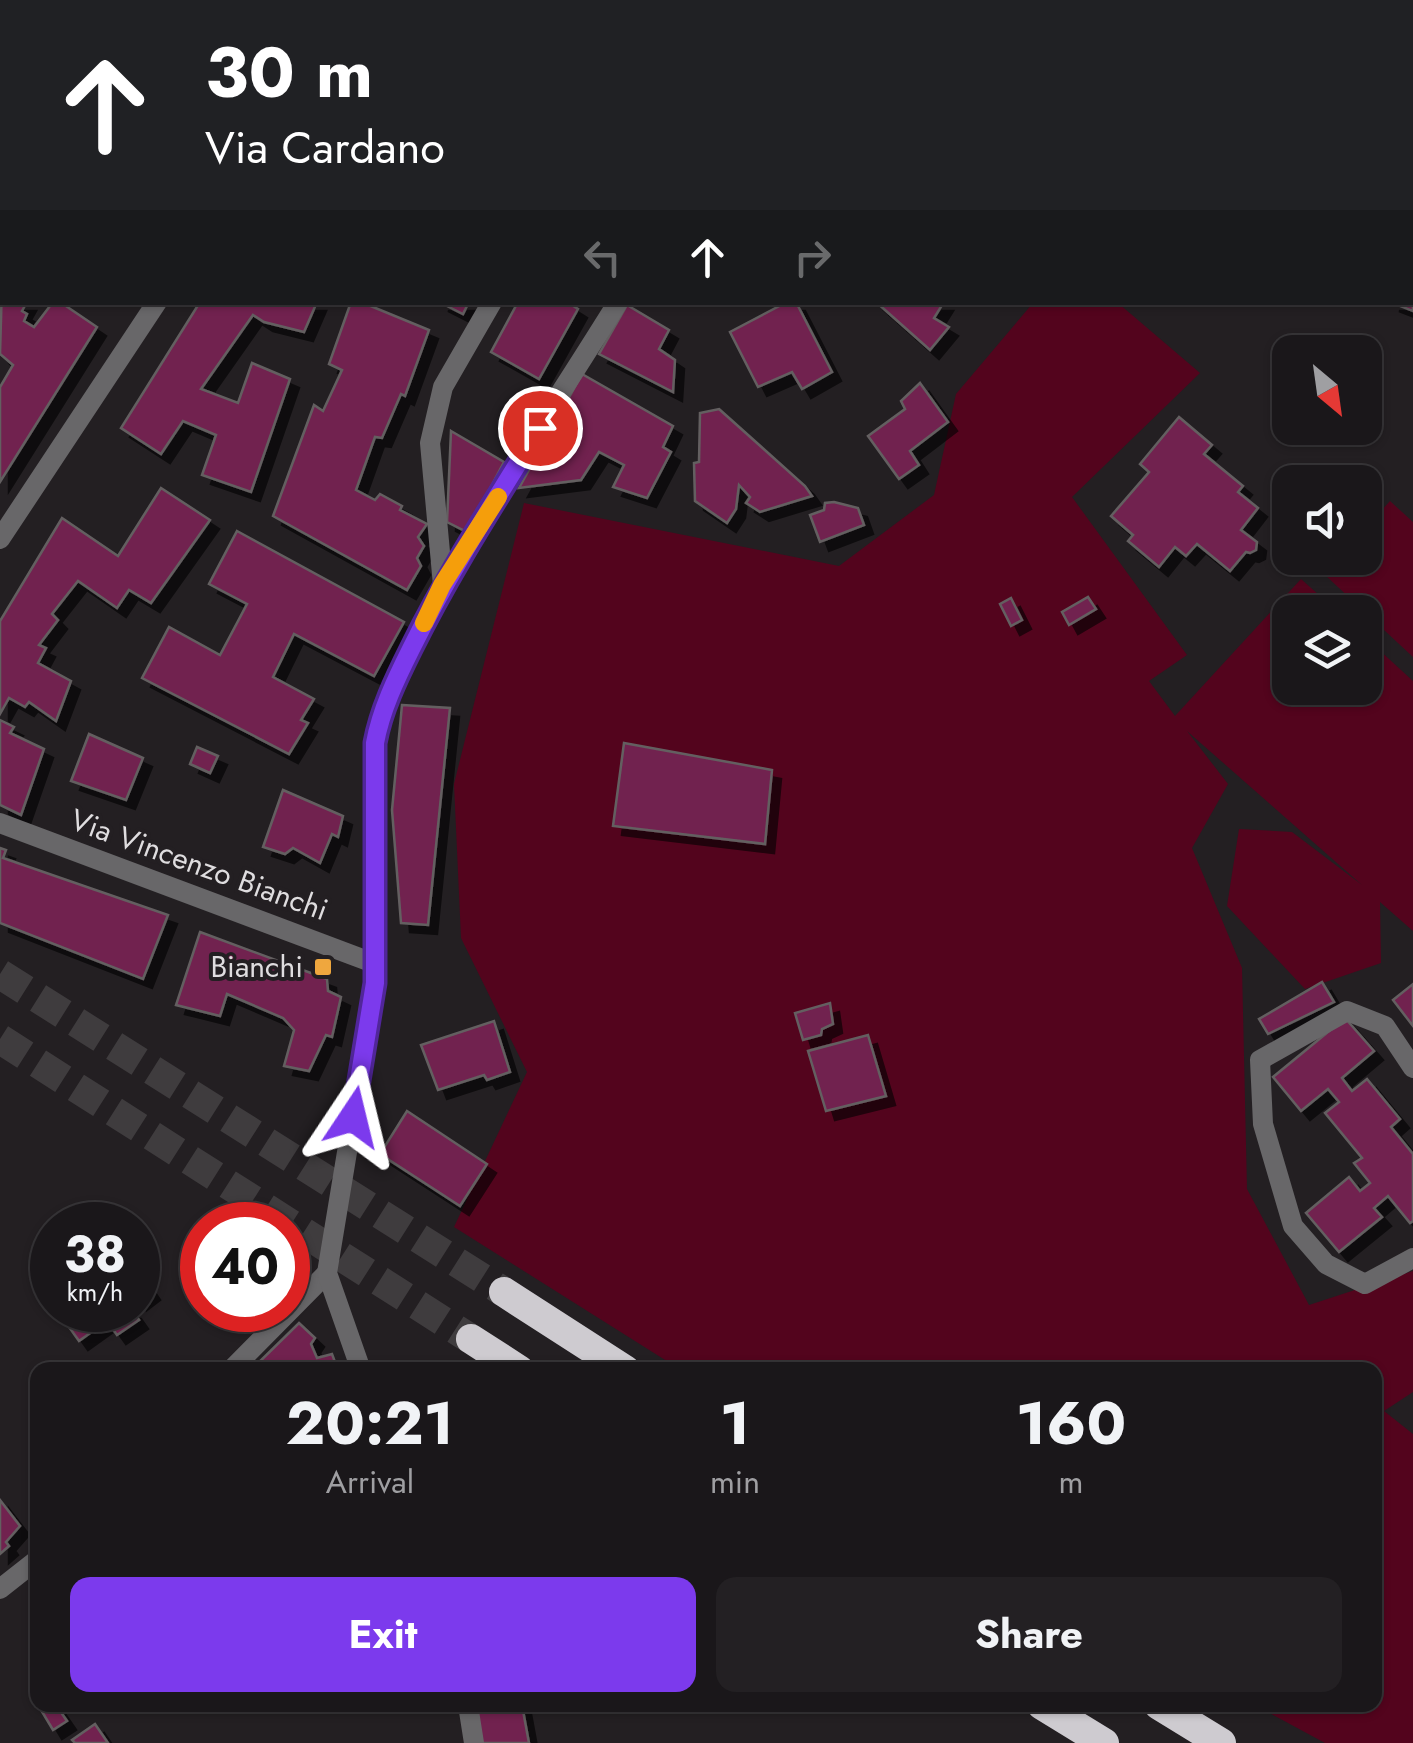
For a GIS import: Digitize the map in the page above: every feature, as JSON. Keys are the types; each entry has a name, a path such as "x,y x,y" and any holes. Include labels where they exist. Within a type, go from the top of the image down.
{"highway":[{"path":"504,1292 613,1362"},
{"path":"471,1339 507,1362"},
{"path":"1053,1712 1104,1743"},
{"path":"1170,1712 1221,1743"}],"street":[{"path":"0,539 155,305"},
{"path":"442,585 430,443 442,386 490,305"},
{"path":"358,1362 327,1273 372,1011 376,964 378,726 394,683 442,585 616,305"},
{"name":"Via Vincenzo Bianchi","path":"0,824 376,964"},
{"path":"1413,1068 1385,1026 1347,1010 1260,1060 1263,1124 1293,1226 1326,1264 1365,1284 1413,1258"},
{"path":"239,1362 327,1273"},
{"path":"0,1588 30,1565"},
{"path":"469,1712 474,1743"}],"shaded area":[{"path":"1031,305 1120,305 1200,373 1072,497 1187,655 1149,681 1175,716 1272,611 1272,705 1382,705 1382,653 1413,681 1413,931 1380,902 1381,963 1305,989 1227,906 1239,829 1292,832 1362,885 1187,731 1228,784 1192,848 1242,968 1247,1189 1309,1305 1413,1271 1413,1392 1384,1411 1413,1434 1413,1743 1325,1743 1268,1712 1382,1712 1382,1362 668,1362 454,1227 527,1072 461,938 454,784 524,503 839,566 934,495 956,394"},
{"path":"1390,501 1413,522 1413,657 1382,628 1382,595 1347,595 1325,575 1382,575 1382,510"},
{"path":"1301,579 1319,595 1286,595"}],"building":[{"path":"1,305 25,305 24,321 34,327 51,305 64,305 97,327 0,482 0,387 13,365 0,354"},
{"path":"198,305 316,305 304,332 264,322 253,315 201,389 238,403 252,363 290,379 251,492 202,475 216,435 183,421 161,454 121,428"},
{"path":"350,305 368,305 429,330 405,396 401,394 382,438 375,437 356,490 375,500 380,494 427,524 418,537 424,546 417,558 421,566 407,590 273,516 314,405 323,411 342,370 329,364"},
{"path":"445,305 468,305 463,314"},
{"path":"516,305 572,305 578,309 539,379 491,352"},
{"path":"627,305 669,330 659,349 675,360 673,392 599,354"},
{"path":"781,305 798,305 832,372 802,389 792,372 758,387 730,332"},
{"path":"879,305 942,305 934,318 949,327 930,350"},
{"path":"582,374 673,426 663,447 671,452 647,498 613,487 624,465 599,452 581,480 519,488"},
{"path":"920,383 948,422 910,451 919,465 899,479 868,436 905,409 901,401"},
{"path":"719,409 812,496 760,512 746,503 750,497 739,485 736,509 727,523 695,501 694,463 699,462 700,413"},
{"path":"1179,417 1212,445 1204,454 1243,486 1238,492 1258,508 1241,530 1257,542 1256,550 1246,552 1230,571 1197,544 1186,556 1175,547 1159,567 1128,541 1133,535 1111,516 1149,472 1140,464"},
{"path":"451,431 504,462 467,532 447,522"},
{"path":"161,488 210,520 151,603 129,590 117,608 78,581 52,614 58,620 39,645 46,648 38,663 71,681 56,721 29,702 25,707 9,698 0,714 0,621 62,518 118,556"},
{"path":"825,503 858,508 864,525 820,542 810,515 824,510"},
{"path":"237,531 404,622 374,676 294,634 273,677 314,699 301,720 308,723 289,754 142,678 169,627 220,655 247,604 209,584"},
{"path":"1088,597 1096,609 1069,625 1062,612"},
{"path":"1011,598 1022,620 1011,626 1000,604"},
{"path":"402,705 450,708 428,925 401,923 392,810"},
{"path":"0,720 14,727 10,733 44,749 21,815 0,805"},
{"path":"89,734 143,758 126,800 71,781"},
{"path":"624,743 772,770 765,844 613,826"},
{"path":"197,747 218,756 210,773 190,764"},
{"path":"283,790 343,816 338,837 332,834 320,863 293,848 285,854 263,847"},
{"path":"0,848 6,850 3,858 168,915 143,979 0,923"},
{"path":"200,932 327,979 328,991 341,997 332,1037 326,1035 309,1071 284,1066 294,1030 283,1018 227,994 220,1016 176,1005"},
{"path":"1322,982 1334,1002 1268,1034 1259,1019"},
{"path":"1413,984 1413,1026 1393,1000"},
{"path":"830,1003 833,1024 822,1029 821,1035 803,1040 795,1013"},
{"path":"1345,1018 1374,1051 1342,1078 1352,1091 1367,1079 1400,1119 1391,1127 1413,1154 1413,1221 1410,1223 1388,1196 1374,1208 1382,1217 1339,1252 1306,1213 1349,1177 1360,1191 1370,1183 1354,1163 1362,1158 1325,1113 1339,1102 1328,1089 1301,1111 1273,1077"},
{"path":"494,1021 510,1072 487,1080 484,1075 438,1090 421,1045"},
{"path":"868,1035 886,1096 826,1111 808,1051"},
{"path":"407,1111 487,1164 460,1206 380,1154"},
{"path":"73,1332 92,1332 79,1341"},
{"path":"290,1332 309,1332 315,1338 311,1344 317,1358 332,1354 335,1362 259,1362"},
{"path":"0,1500 20,1526 0,1554"},
{"path":"42,1712 61,1712 67,1721 53,1730"},
{"path":"474,1712 523,1712 529,1743 480,1743"},
{"path":"95,1724 108,1743 72,1740"}],"tunnel":[{"path":"0,974 504,1292"},
{"path":"0,1039 471,1339"}],"slow traffic":[{"path":"424,623 442,585 498,497"}],"place":[{"name":"Bianchi","path":"323,967"}],"route":[{"path":"353,1117 375,983 378,726 394,683 442,585 540,428"}]}
